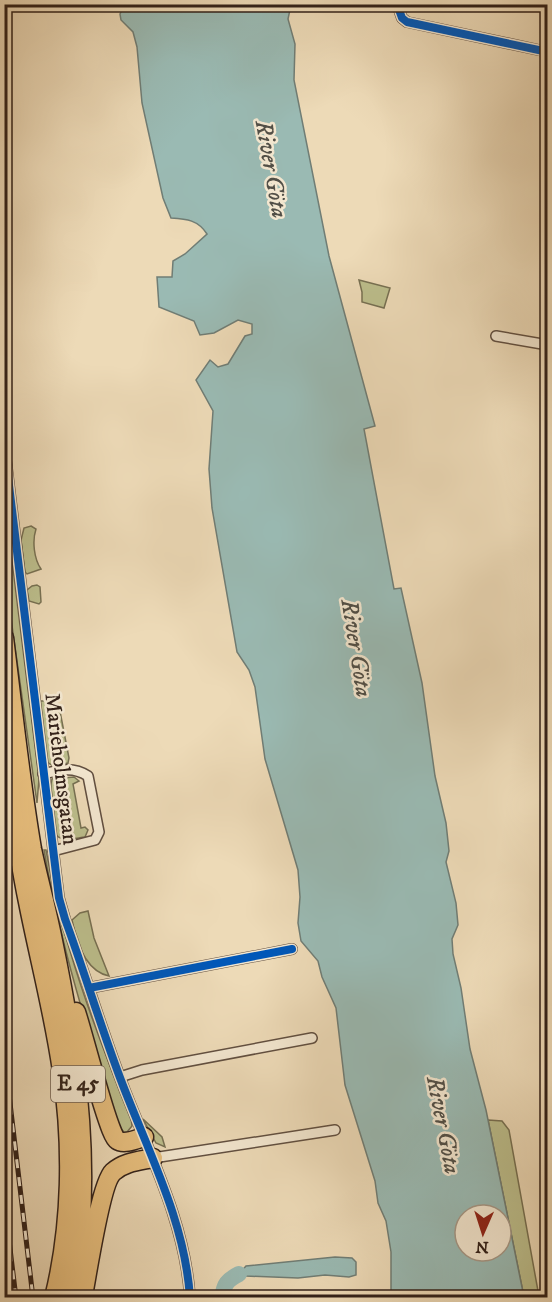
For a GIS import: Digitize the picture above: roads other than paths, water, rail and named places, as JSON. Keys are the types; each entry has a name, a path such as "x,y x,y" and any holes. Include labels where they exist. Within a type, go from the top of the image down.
{"highway":[{"name":"E 45","path":"4,638 32,847 54,945 74,1054 82,1138 80,1234 71,1298"},
{"name":"E 45","path":"4,744 22,874 53,1023 66,1105 68,1189 62,1254 54,1298"},
{"path":"54,945 113,1136 123,1142 144,1137"},
{"path":"82,1298 102,1202 111,1174 122,1164 153,1158"}],"street":[{"path":"397,4 402,18 407,22 548,52"},
{"path":"496,336 548,345"},
{"name":"Marieholmsgatan","path":"4,444 43,774 62,909 120,1077 174,1216 190,1298"},
{"path":"43,774 64,769 80,771 88,776 99,832 95,840 53,851"},
{"path":"88,988 291,949"},
{"path":"120,1077 142,1070 312,1038"},
{"path":"153,1158 335,1130"}],"water":[{"name":"River Göta","path":"124,5 291,5 288,19 295,44 294,80 329,256 375,426 364,429 394,589 401,588 422,683 435,776 446,823 449,851 446,862 456,903 458,925 452,939 453,954 461,988 470,1049 486,1110 505,1203 453,1203 453,1263 513,1263 513,1243 524,1297 391,1297 391,1252 386,1221 378,1203 375,1181 345,1085 336,1008 322,977 318,961 301,941 298,923 300,897 298,870 265,759 255,687 249,670 237,652 212,508 209,469 213,411 196,380 210,360 218,367 228,364 245,336 252,334 252,324 238,320 214,333 200,335 194,321 159,307 157,277 172,277 173,261 185,254 207,234 192,221 171,218 163,198 142,103 137,47 133,32 121,20 120,14"},
{"path":"335,1257 352,1258 356,1262 356,1275 298,1278 239,1274 246,1266"}],"waterway":[{"path":"222,1298 227,1283 239,1274"}],"railway":[{"path":"4,1052 33,1298"},
{"path":"4,1199 16,1298"}]}
